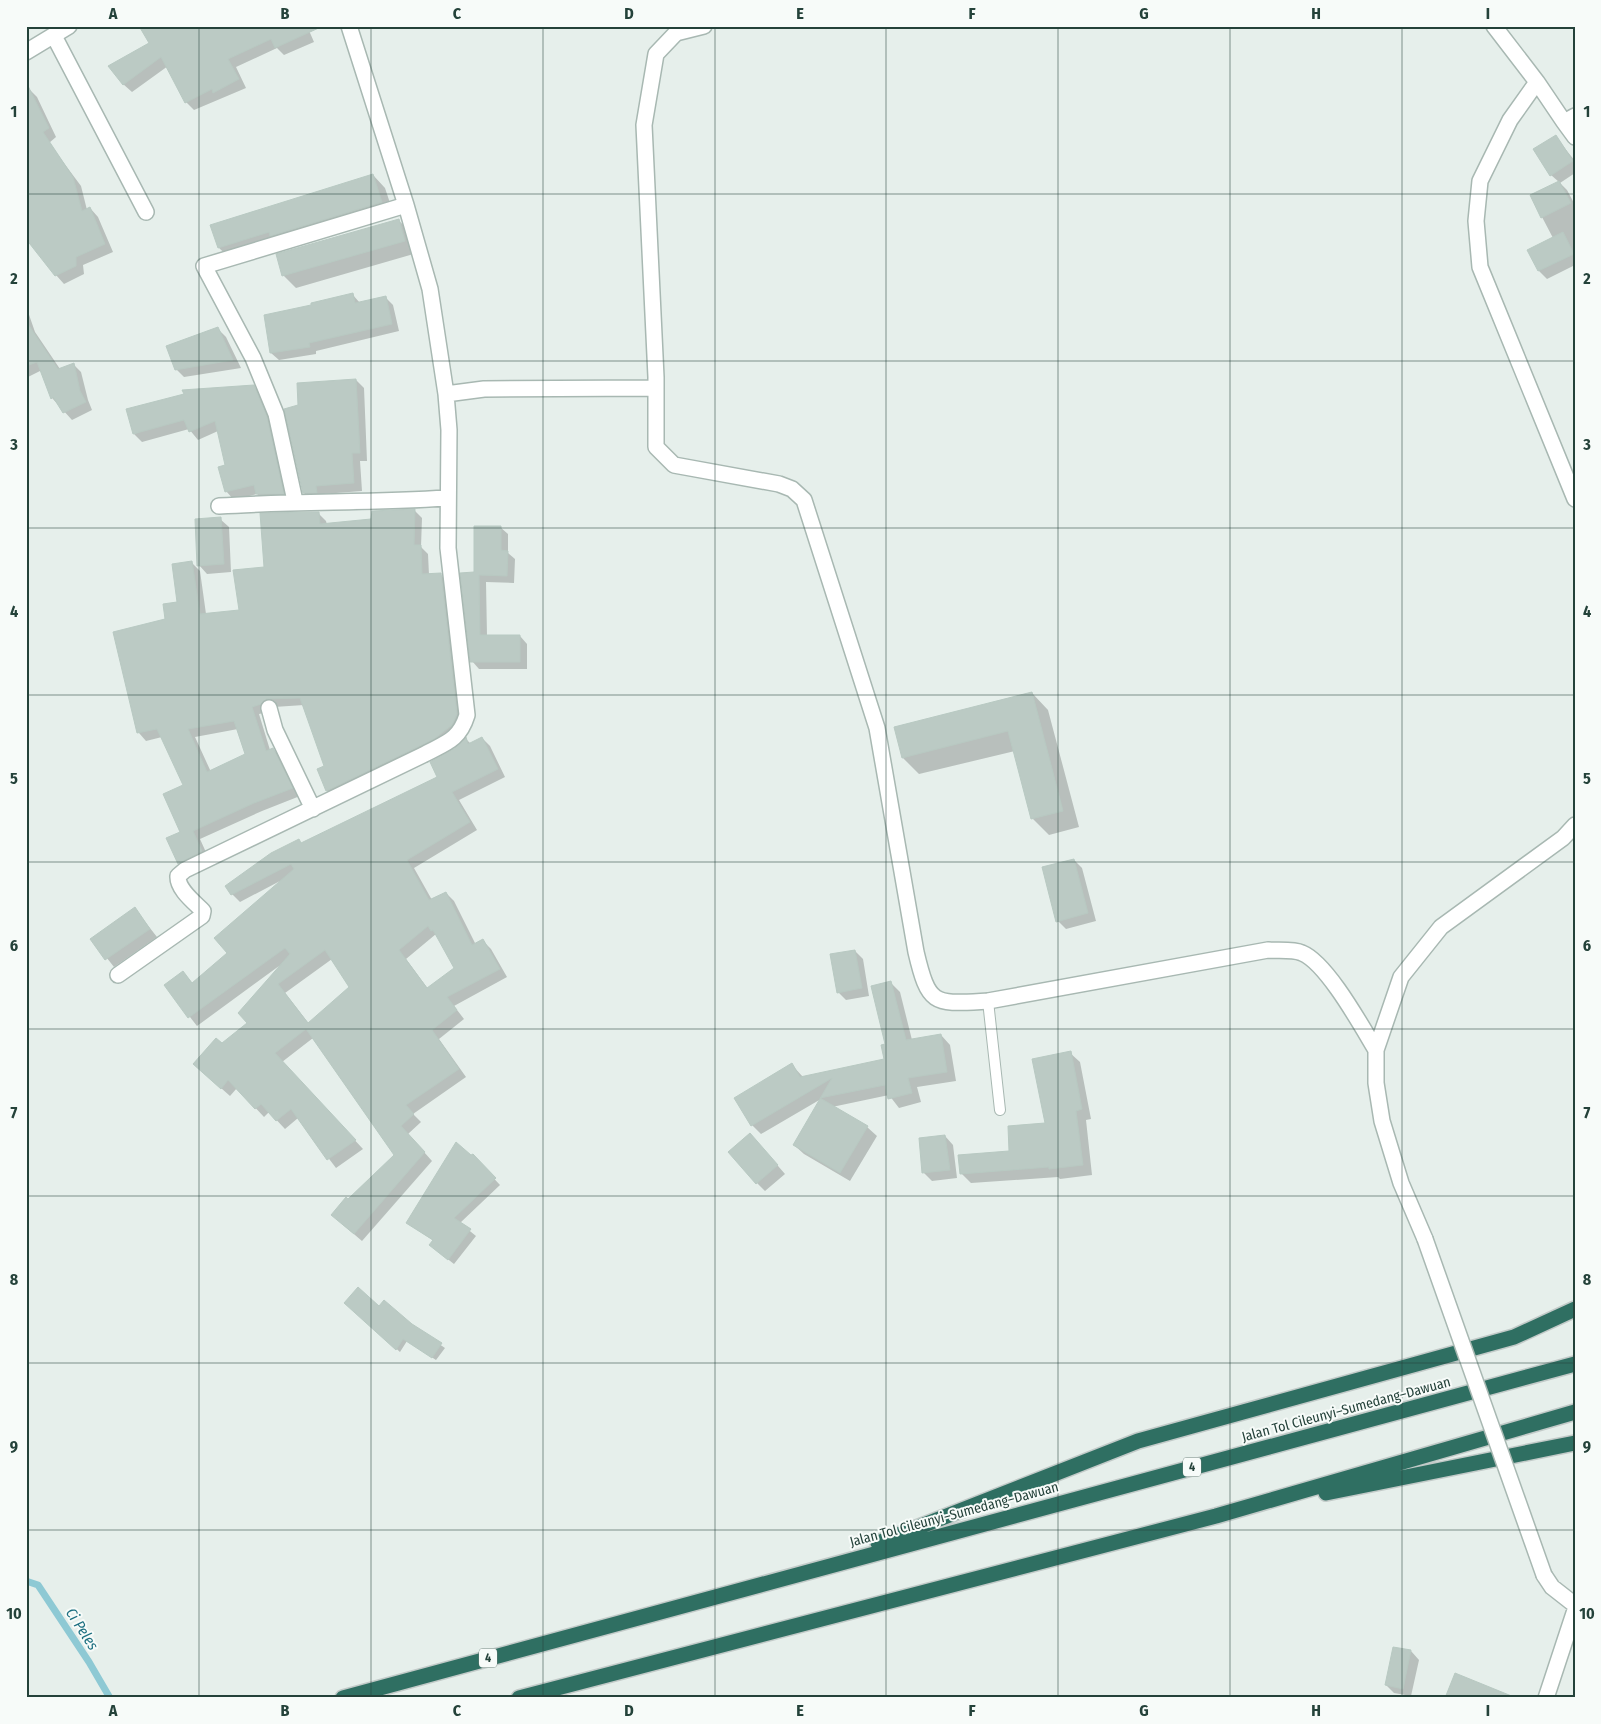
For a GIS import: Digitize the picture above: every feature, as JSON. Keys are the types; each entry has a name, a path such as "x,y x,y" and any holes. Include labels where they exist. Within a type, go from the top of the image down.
{"highway":[{"path":"810,1570 1138,1441 1514,1337 1575,1309"},
{"name":"Jalan Tol Cileunyi–Sumedang–Dawuan","path":"343,1698 1575,1364"},
{"path":"519,1698 1216,1516 1575,1412"},
{"path":"1216,1516 1575,1443"}],"street":[{"path":"26,52 69,26"},
{"path":"118,975 202,916 203,912 181,888 178,876 458,736 467,715 448,548 448,430 446,394 430,289 406,205 349,26"},
{"path":"704,26 676,33 656,54 644,125 656,388 656,447 674,465 779,484 792,489 804,500 876,728 924,984 931,996 940,1001 988,1001 1268,950 1302,953 1326,973 1353,1011 1376,1050"},
{"path":"1494,26 1537,82 1569,119 1575,137"},
{"path":"54,36 146,212"},
{"path":"1537,82 1510,120 1480,180 1476,221 1480,267 1575,499"},
{"path":"295,501 276,414 253,358 204,266 406,205"},
{"path":"446,394 484,389 656,388"},
{"path":"219,506 295,501 364,503 447,498"},
{"path":"269,708 274,730 312,809"},
{"path":"1575,824 1564,838 1441,927 1402,978 1376,1050 1376,1083 1382,1121 1401,1183 1425,1239 1544,1575 1552,1587 1575,1605"},
{"path":"1546,1698 1575,1610"}],"lane":[{"path":"988,1001 1000,1110"}],"building":[{"path":"139,26 323,26 275,48 271,39 228,59 239,79 213,93 212,89 185,103 161,57 123,85 108,66 149,43"},
{"path":"26,82 49,128 43,132 73,177 82,211 90,207 105,244 76,257 76,266 55,276 26,239"},
{"path":"1556,135 1573,161 1550,176 1533,149"},
{"path":"373,174 382,202 270,236 269,232 218,248 210,225"},
{"path":"1559,181 1571,203 1541,218 1530,195"},
{"path":"399,219 405,241 282,276 276,254"},
{"path":"1563,232 1574,254 1538,271 1527,250"},
{"path":"353,293 355,303 386,296 392,324 309,343 310,347 270,353 264,315 311,305 311,303"},
{"path":"26,321 58,369 74,363 80,391 86,402 63,413 53,397 51,399 37,362 26,366"},
{"path":"218,327 233,360 175,370 166,346"},
{"path":"356,379 360,453 352,453 354,483 316,486 317,493 303,493 284,409 298,405 297,383"},
{"path":"254,385 267,417 284,494 256,494 254,485 225,492 218,467 225,465 215,421 189,432 184,420 133,434 126,409 184,394 182,390"},
{"path":"415,509 414,545 421,545 422,574 441,573 457,714 452,725 434,739 326,791 317,769 324,766 300,698 266,699 261,704 252,707 266,751 273,748 293,788 254,803 193,831 202,851 178,864 166,838 180,832 163,794 183,785 157,729 137,733 113,632 165,619 163,604 177,602 172,564 192,561 200,614 239,610 233,570 264,567 260,513 319,512 320,524 371,519 372,511","holes":["234,721 245,754 207,772 188,729"]},
{"path":"221,517 224,564 197,566 195,519"},
{"path":"474,526 501,526 501,550 508,551 507,576 479,575 480,635 520,635 520,662 470,662 460,573 474,572"},
{"path":"1032,692 1063,811 1031,819 1008,731 902,758 894,727"},
{"path":"466,737 468,744 482,737 498,769 452,792 470,822 407,860 429,900 446,892 472,945 483,939 500,969 447,997 457,1010 432,1030 459,1069 406,1105 414,1114 401,1126 425,1152 354,1234 331,1215 346,1197 348,1199 394,1155 306,1029 275,1053 356,1140 327,1160 291,1109 276,1121 261,1104 255,1109 228,1080 221,1089 193,1064 216,1038 222,1043 247,1023 238,1013 290,954 285,948 188,1018 164,985 183,971 192,983 227,953 214,938 294,869 291,864 231,895 225,886 271,853 299,839 301,843 437,777 430,762 455,748","holes":["428,926 431,931 433,930 454,968 427,988 399,950","325,950 349,987 308,1023 278,984"]},
{"path":"1074,859 1088,913 1056,922 1042,867"},
{"path":"135,907 150,929 105,960 90,939"},
{"path":"855,950 862,988 837,993 830,954"},
{"path":"891,981 906,1040 941,1034 947,1072 908,1078 912,1093 888,1099 885,1085 820,1098 832,1078 751,1126 734,1098 792,1063 800,1077 884,1059 881,1045 885,1044 871,986"},
{"path":"1071,1051 1082,1109 1076,1111 1083,1165 1049,1169 1049,1167 960,1174 958,1155 1009,1151 1008,1126 1045,1123 1032,1059"},
{"path":"820,1098 868,1126 840,1173 793,1145"},
{"path":"750,1133 778,1165 756,1184 728,1152"},
{"path":"945,1135 950,1170 922,1173 919,1138"},
{"path":"456,1142 471,1155 473,1154 496,1178 454,1218 471,1229 448,1260 429,1245 433,1240 406,1223"},
{"path":"358,1287 379,1306 384,1300 412,1324 442,1343 432,1358 403,1339 396,1350 344,1303"},
{"path":"1393,1647 1411,1650 1403,1689 1385,1685"},
{"path":"1455,1673 1514,1697 1514,1698 1445,1698"}],"waterway":[{"name":"Ci Peles","path":"26,1581 38,1585 89,1662 110,1698"}]}
